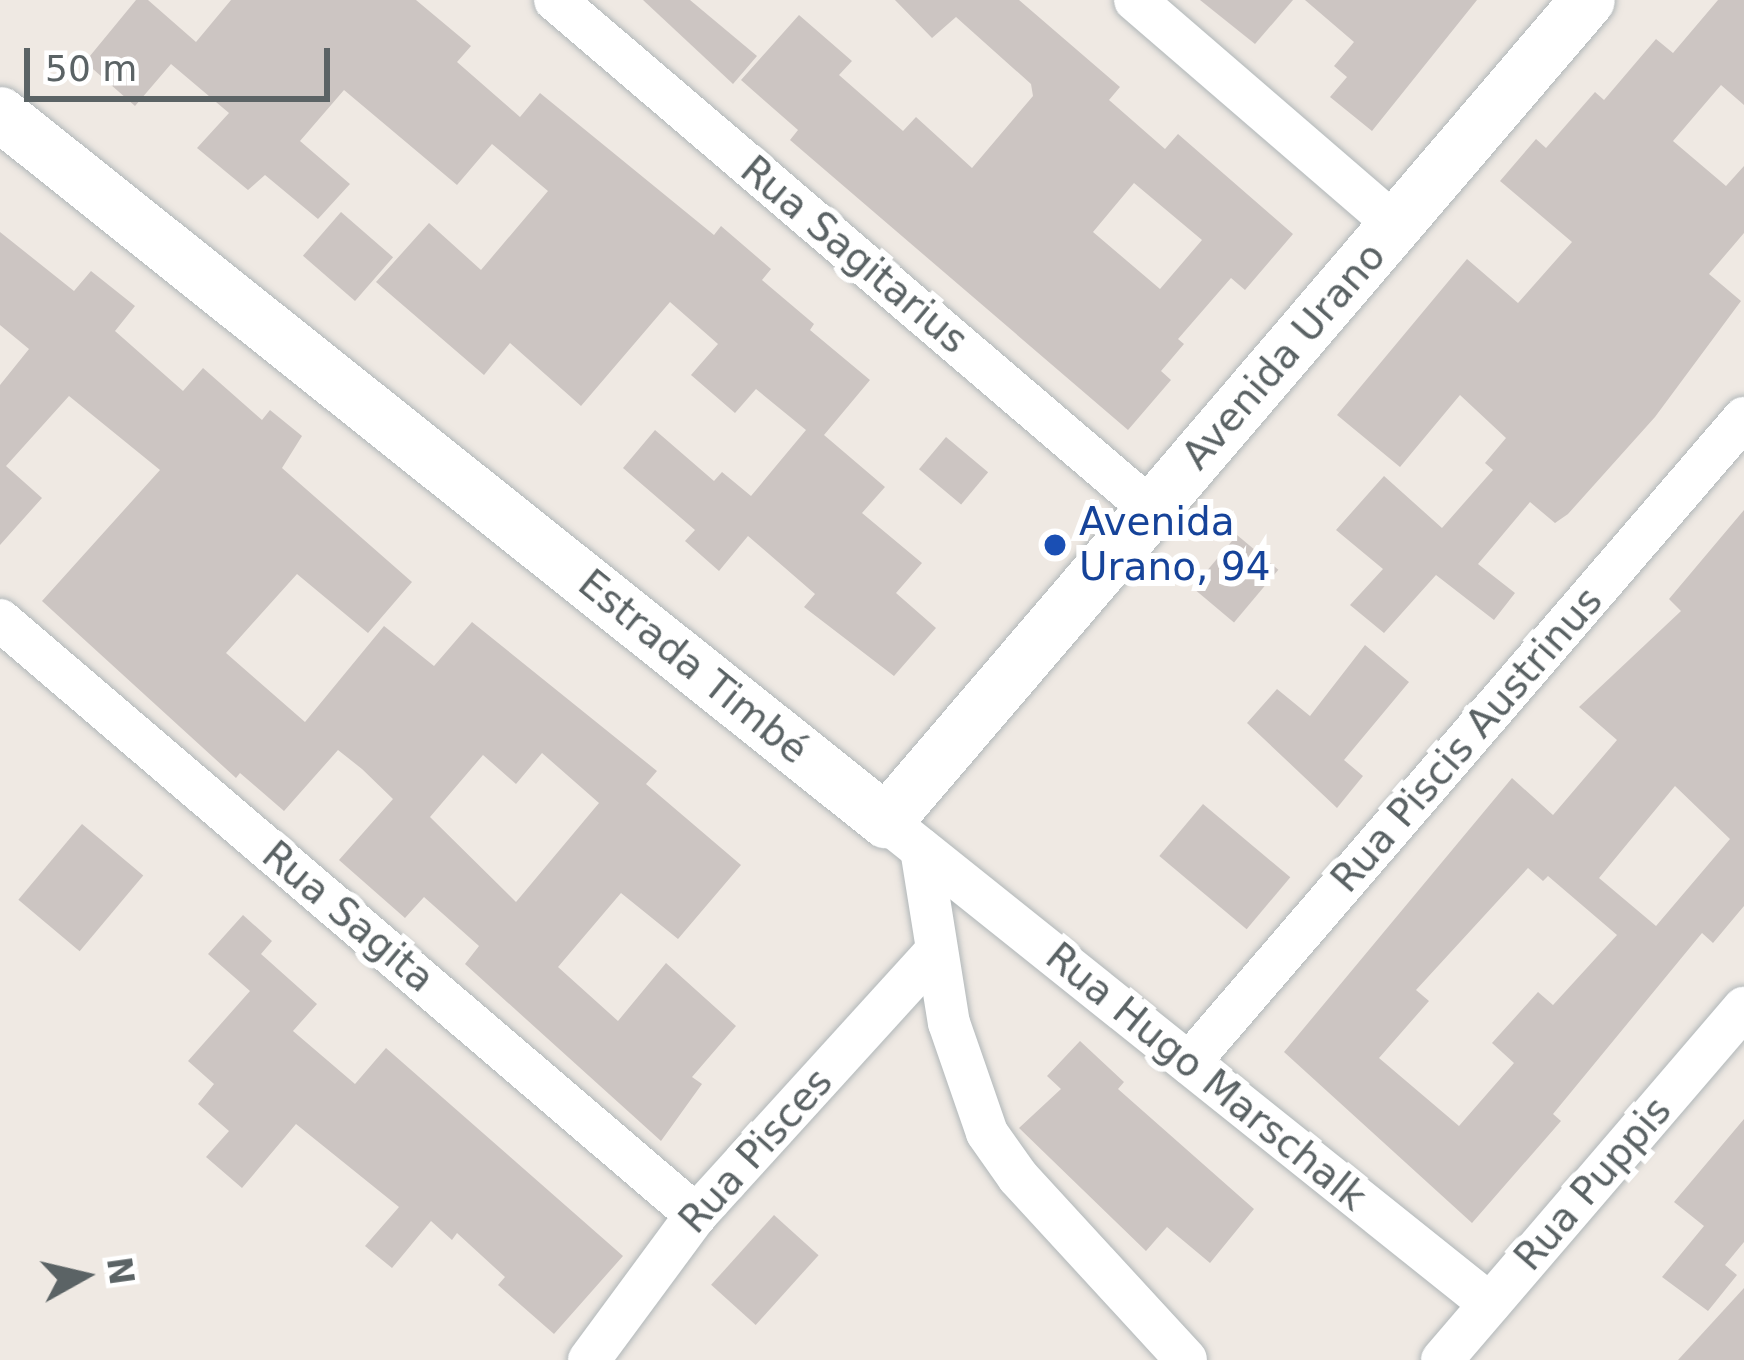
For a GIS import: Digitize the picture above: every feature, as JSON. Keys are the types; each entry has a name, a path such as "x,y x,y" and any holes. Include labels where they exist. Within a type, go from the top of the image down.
{"street":[{"name":"Rua Sagitarius","path":"555,0 1152,510"},
{"path":"1135,0 1396,225"},
{"name":"Avenida Urano","path":"904,835 1152,510 1588,0"},
{"name":"Estrada Timbé","path":"0,114 904,835"},
{"name":"Rua Piscis Austrinus","path":"1189,1063 1744,418"},
{"name":"Rua Sagita","path":"0,620 696,1214"},
{"path":"904,835 936,950 960,1063 987,1133 1018,1178 1186,1360"},
{"name":"Rua Hugo Marschalk","path":"904,835 1490,1304"},
{"name":"Rua Pisces","path":"589,1360 696,1214 936,950"},
{"name":"Rua Puppis","path":"1442,1360 1744,1009"}],"building":[{"path":"136,0 148,0 196,42 231,0 416,0 471,46 457,62 520,117 540,93 714,235 721,226 771,269 762,280 814,324 810,330 870,380 824,435 885,487 862,513 922,563 896,593 936,628 894,676 804,607 815,594 748,536 719,571 685,541 695,530 623,468 655,430 714,481 722,472 751,496 806,430 756,389 735,413 691,375 718,344 670,302 581,406 510,343 484,375 376,282 429,223 481,270 548,191 492,144 457,185 344,90 300,141 350,184 318,219 265,175 248,190 197,148 229,113 171,64 135,106 85,62"},
{"path":"643,0 690,0 757,56 733,84"},
{"path":"895,0 1019,0 1120,87 1109,100 1165,149 1178,134 1293,234 1245,290 1231,278 1178,339 1184,344 1161,371 1171,380 1128,430 790,140 798,130 741,80 799,15 852,61 839,75 903,131 916,117 972,168 1033,96 1031,84 956,17 932,38","holes":["1134,183 1202,240 1160,289 1093,232"]},
{"path":"1200,0 1293,0 1255,44"},
{"path":"1305,0 1477,0 1372,131 1330,97 1347,77 1334,66 1354,42"},
{"path":"1718,0 1744,0 1744,105 1721,85 1673,141 1726,186 1744,166 1744,233 1709,274 1741,301 1655,417 1568,514 1555,523 1530,502 1478,564 1515,593 1494,620 1436,575 1384,633 1350,605 1383,569 1336,530 1384,476 1442,528 1493,470 1485,463 1506,438 1460,395 1400,467 1337,415 1467,259 1518,303 1572,242 1500,181 1536,139 1546,148 1595,92 1604,100 1656,39 1673,53"},
{"path":"341,212 393,257 355,301 303,256"},
{"path":"0,232 74,291 91,271 135,306 115,331 183,391 203,368 262,420 270,410 302,436 282,468 412,582 368,633 297,574 226,653 305,722 384,626 434,666 472,622 657,771 646,784 741,865 678,939 621,893 558,967 618,1021 666,963 736,1026 692,1077 702,1084 661,1141 465,964 479,946 424,897 405,918 339,860 393,799 362,769 338,750 284,811 240,773 236,778 42,601 160,470 69,396 6,466 42,498 0,545 0,385 29,349 0,325","holes":["542,753 599,803 516,902 430,817 483,755 516,784"]},
{"path":"946,437 988,472 961,505 919,469"},
{"path":"1744,510 1744,906 1713,943 1702,933 1553,1114 1561,1121 1472,1223 1284,1052 1512,778 1553,815 1617,740 1579,707 1681,611 1669,599","holes":["1675,786 1730,839 1656,926 1599,878","1528,868 1543,881 1548,876 1617,935 1553,1005 1538,992 1492,1043 1514,1063 1459,1126 1379,1058 1429,1001 1416,990"]},
{"path":"1237,535 1278,570 1234,623 1193,588"},
{"path":"1365,645 1409,682 1344,760 1363,776 1337,808 1247,723 1277,689 1310,716"},
{"path":"1203,804 1290,877 1247,929 1159,856"},
{"path":"82,824 143,875 80,951 18,900"},
{"path":"243,915 272,941 261,954 317,1004 293,1031 355,1084 386,1048 623,1256 554,1334 498,1285 505,1277 457,1233 452,1240 431,1221 392,1268 365,1246 399,1207 296,1124 242,1188 206,1157 229,1131 198,1104 214,1084 188,1061 250,991 208,954"},
{"path":"1080,1041 1124,1082 1118,1089 1254,1209 1210,1263 1167,1227 1146,1251 1019,1128 1061,1089 1047,1076"},
{"path":"1744,1119 1744,1242 1725,1265 1737,1275 1708,1311 1662,1277 1704,1226 1674,1202"},
{"path":"774,1215 819,1255 756,1325 711,1285"},
{"path":"1744,1288 1744,1360 1678,1360"}],"place":[{"name":"Avenida Urano, 94","path":"1055,545"}]}
